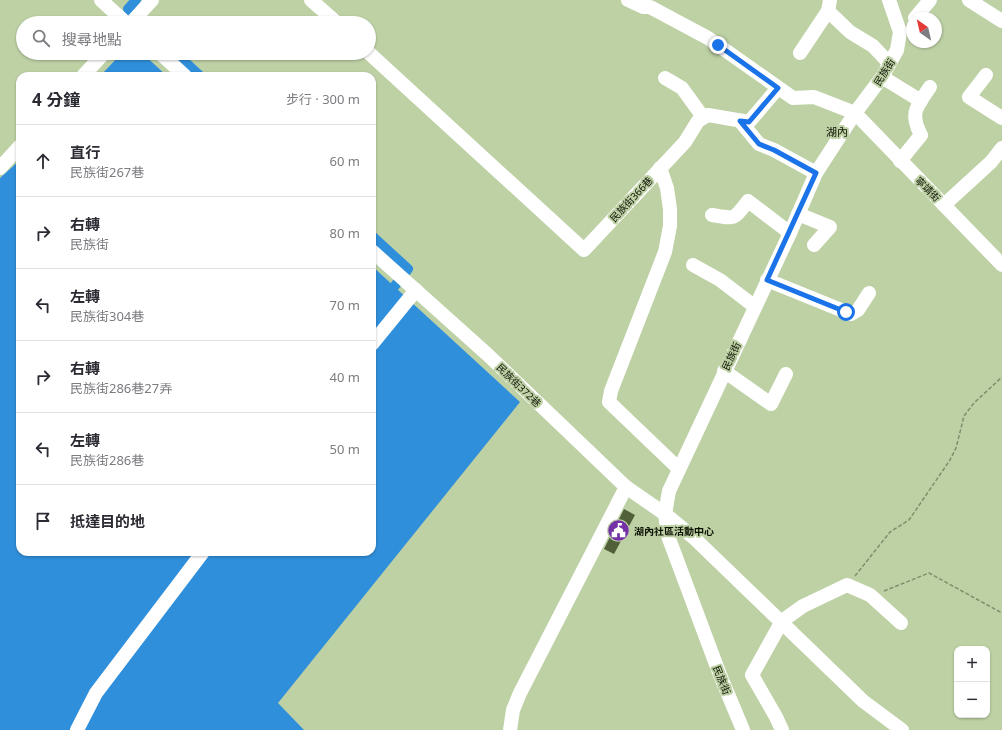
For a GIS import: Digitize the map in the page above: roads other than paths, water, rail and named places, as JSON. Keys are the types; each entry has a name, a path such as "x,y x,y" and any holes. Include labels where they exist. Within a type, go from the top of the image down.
{"street":[{"path":"101,0 138,14"},
{"path":"311,0 329,16"},
{"path":"628,0 643,7 652,4 708,38 793,98 814,97 855,113"},
{"name":"民族街","path":"743,730 720,675 668,536 665,514 669,491 678,468 790,233 816,173 855,113 882,77 897,50 900,32 888,0"},
{"path":"919,12 930,0"},
{"path":"969,0 1002,21"},
{"path":"800,53 829,5 850,32 873,46 889,63"},
{"path":"896,18 903,23 906,22"},
{"name":"民族街366巷","path":"376,59 584,250 660,168 667,188 670,209 670,226 665,252 608,402 678,468"},
{"path":"87,72 98,60"},
{"path":"167,60 180,72"},
{"path":"986,75 969,97 1002,118"},
{"path":"882,77 921,100"},
{"path":"665,78 682,88 703,117"},
{"path":"900,161 921,135 914,120 921,100 930,87"},
{"path":"660,168 686,142 703,117 708,115 749,122 778,88"},
{"name":"寧靖街","path":"855,113 882,139 900,161 1002,265"},
{"path":"740,121 759,144 774,150 816,173"},
{"path":"946,208 991,162 1002,148"},
{"path":"0,168 16,150"},
{"path":"946,208 990,172 1002,158"},
{"path":"712,215 732,218 736,216 748,201 790,233"},
{"path":"798,214 830,227 814,245"},
{"name":"民族街372巷","path":"376,254 488,355 626,487 665,514 694,537 864,701 902,730"},
{"path":"693,265 720,280 754,306"},
{"path":"767,280 851,314 858,310 869,293"},
{"path":"376,338 409,285"},
{"path":"724,371 770,404 786,374"},
{"path":"510,730 513,710 520,693 626,487"},
{"path":"77,730 96,693 200,556"},
{"path":"782,730 752,675 782,621 803,606 847,585 870,595 901,623"}],"water":[{"path":"115,60 150,60 163,72 104,72"},
{"path":"16,164 16,556 376,556 376,270 520,402 278,703 304,730 0,730 0,178"}],"waterway":[{"path":"136,0 128,9 136,16"},
{"path":"183,60 196,72"},
{"path":"376,240 408,269 376,310"}],"place":[{"name":"湖內社區活動中心","path":"618,531"}],"district":[{"name":"湖內","path":"837,132"}]}
